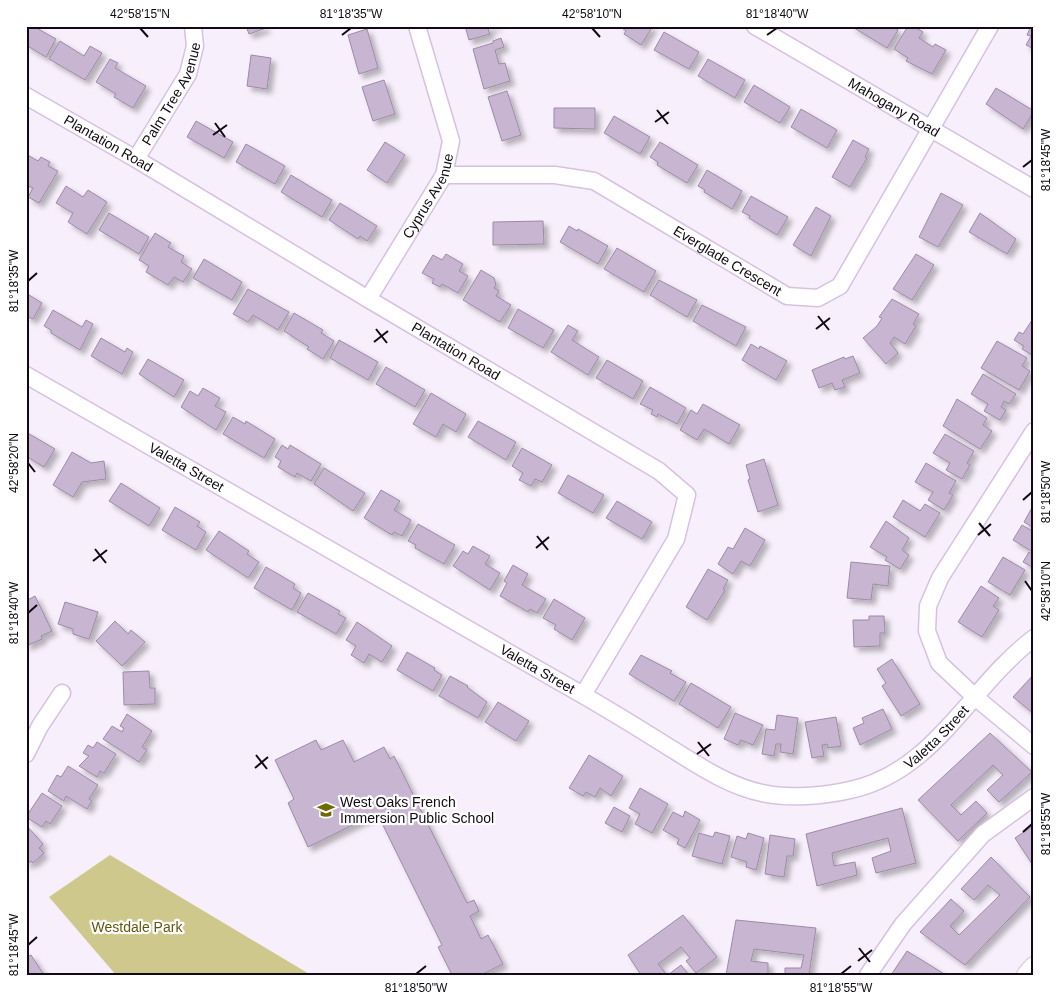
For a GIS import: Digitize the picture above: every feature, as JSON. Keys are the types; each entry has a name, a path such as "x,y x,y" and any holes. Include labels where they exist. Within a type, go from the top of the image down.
{"main road":[{"path":"1027,975 1034,967"}],"street":[{"name":"Palm Tree Avenue","path":"136,159 188,74 195,46 193,26"},
{"name":"Cyprus Avenue","path":"368,299 444,175 451,141 417,26"},
{"name":"Mahogany Road","path":"755,26 1034,189"},
{"name":"Everglade Crescent","path":"444,175 555,175 594,180 787,296 818,298 840,286 932,130 990,26"},
{"name":"Plantation Road","path":"26,96 136,159 659,471 687,495 676,539 583,695"},
{"name":"Valetta Street","path":"26,375 583,695 713,774 762,794 808,796 851,790 888,778 918,757 947,730 975,697 1034,638"},
{"path":"1034,431 940,578 928,606 927,631 939,663 975,697 1034,746"},
{"path":"26,754 40,726 62,693"},
{"path":"868,975 903,924 983,834 1034,797"}],"green space":[{"name":"Westdale Park","path":"110,855 311,975 116,975 49,897"}],"building":[{"path":"26,26 33,26 56,39 46,57 26,45"},
{"path":"246,26 265,26 266,28 249,34"},
{"path":"465,26 497,26 488,29 490,34 469,40"},
{"path":"619,26 653,26 641,45 624,34 626,31"},
{"path":"851,26 892,26 898,30 887,48"},
{"path":"908,26 913,26 923,32 919,38 933,47 935,44 946,50 932,74 906,61 908,58 894,49"},
{"path":"1031,26 1034,26 1034,49 1026,45 1031,36 1027,35"},
{"path":"367,29 378,68 359,74 348,35"},
{"path":"664,32 699,52 689,69 654,50"},
{"path":"501,38 504,47 495,50 499,64 505,63 510,81 484,89 473,49 493,43 493,41"},
{"path":"60,41 84,56 90,46 102,53 85,80 49,59"},
{"path":"251,55 271,58 267,89 247,86"},
{"path":"110,59 118,63 115,68 146,86 133,108 114,97 116,94 96,82"},
{"path":"708,59 745,80 735,98 698,76"},
{"path":"384,80 395,114 373,121 362,87"},
{"path":"754,85 790,107 780,123 744,102"},
{"path":"996,88 1034,111 1023,129 986,104"},
{"path":"507,91 521,135 502,141 488,97"},
{"path":"554,108 595,108 595,129 554,128"},
{"path":"801,109 837,130 827,148 791,127"},
{"path":"614,116 650,137 640,154 604,133"},
{"path":"196,121 233,142 224,158 187,137"},
{"path":"853,140 869,149 865,157 867,158 850,187 832,177"},
{"path":"385,142 405,155 387,183 367,170"},
{"path":"660,142 698,165 687,183 657,165 658,162 650,157"},
{"path":"246,144 285,166 275,184 236,162"},
{"path":"26,154 38,161 41,157 50,162 48,166 58,171 39,203 28,197 33,188 26,185"},
{"path":"707,170 742,191 732,209 704,192 705,190 698,186"},
{"path":"291,175 332,200 322,217 281,192"},
{"path":"66,186 83,197 88,190 107,202 87,234 68,222 73,213 56,203"},
{"path":"941,193 963,205 938,247 919,237"},
{"path":"751,196 788,217 777,235 742,212"},
{"path":"340,203 377,226 367,241 360,236 358,239 329,220"},
{"path":"816,207 831,216 811,256 793,245"},
{"path":"109,213 149,237 139,254 99,230"},
{"path":"980,213 1016,239 1007,254 969,232"},
{"path":"543,221 544,244 493,245 493,222"},
{"path":"569,226 608,246 598,264 560,242"},
{"path":"155,233 171,243 168,247 184,256 181,262 192,269 183,282 174,277 168,285 146,272 149,266 139,260"},
{"path":"617,248 656,271 644,292 604,269"},
{"path":"446,254 463,264 459,271 468,276 458,293 442,284 440,287 432,283 434,279 422,273 433,255 442,260"},
{"path":"916,254 934,265 912,300 893,289"},
{"path":"204,259 242,282 232,300 193,278"},
{"path":"481,270 494,278 496,285 494,288 499,291 496,296 511,305 500,322 463,300"},
{"path":"659,280 697,300 687,317 650,295"},
{"path":"248,289 289,312 278,330 253,315 248,322 233,314"},
{"path":"26,293 42,303 33,319 26,316"},
{"path":"892,299 919,314 913,324 916,326 905,344 894,337 890,343 898,353 886,364 863,338 877,326 882,318 879,317"},
{"path":"702,305 746,327 736,346 693,321"},
{"path":"518,309 554,330 543,348 508,328"},
{"path":"53,310 82,327 86,320 93,324 80,350 51,333 51,330 44,326"},
{"path":"294,313 323,330 321,333 334,341 323,359 307,349 309,347 284,331"},
{"path":"1034,317 1034,356 1022,349 1024,346 1014,340 1019,332 1023,334"},
{"path":"568,325 578,331 572,340 599,357 588,375 551,352"},
{"path":"101,338 125,352 127,348 133,352 122,374 91,356"},
{"path":"339,340 378,362 368,380 330,358"},
{"path":"997,341 1027,358 1022,366 1030,371 1019,390 981,368"},
{"path":"751,344 759,349 760,346 787,361 776,380 742,360"},
{"path":"853,356 860,373 842,380 845,387 835,390 832,383 819,388 812,370 844,357 845,359"},
{"path":"148,359 184,380 174,397 139,374"},
{"path":"607,360 643,381 633,399 596,378"},
{"path":"386,367 425,390 415,407 376,384"},
{"path":"983,374 1016,394 1009,404 1004,401 1001,407 1006,410 1000,420 984,411 988,404 971,394"},
{"path":"650,387 686,408 677,424 658,414 657,417 651,414 653,410 640,404"},
{"path":"203,388 220,398 215,406 226,412 216,430 181,407 190,391 198,396"},
{"path":"431,393 466,414 456,432 443,424 436,437 413,424"},
{"path":"957,399 987,418 983,425 992,431 980,449 943,426"},
{"path":"703,404 740,425 729,444 704,429 697,440 680,430 691,410 697,414"},
{"path":"233,417 245,424 246,421 275,439 264,458 223,434"},
{"path":"478,421 516,442 506,460 468,437"},
{"path":"26,432 55,449 44,467 26,456"},
{"path":"945,434 974,451 967,463 970,465 962,479 946,470 950,463 933,453"},
{"path":"282,445 288,449 290,445 321,464 311,481 297,473 295,477 278,467 281,461 275,457"},
{"path":"522,448 552,465 542,482 535,479 531,486 519,480 523,473 512,466"},
{"path":"72,452 91,463 104,461 106,479 82,482 73,497 53,485"},
{"path":"764,459 778,505 758,512 748,480 750,479 746,465"},
{"path":"926,463 956,481 949,493 953,495 944,510 928,500 933,492 915,482"},
{"path":"324,468 365,493 353,511 314,484"},
{"path":"568,475 604,495 593,513 558,493"},
{"path":"121,483 160,508 149,526 109,501"},
{"path":"381,490 400,501 394,510 411,520 402,536 394,532 392,535 364,518"},
{"path":"903,500 920,511 925,504 940,513 925,537 893,517"},
{"path":"617,501 652,522 642,539 606,518"},
{"path":"1034,504 1034,528 1024,522"},
{"path":"175,507 200,522 197,526 206,532 196,550 162,530"},
{"path":"886,521 909,538 902,550 909,555 900,569 885,560 887,557 870,547"},
{"path":"418,524 455,545 444,564 415,548 416,545 408,541"},
{"path":"1022,525 1034,532 1034,568 1023,562 1029,552 1032,554 1033,552 1013,540"},
{"path":"745,528 765,540 750,566 741,561 733,574 718,564 728,547 733,549"},
{"path":"219,531 249,551 247,554 259,562 248,578 206,550"},
{"path":"473,546 490,556 485,564 500,573 490,590 453,566 463,551 468,554"},
{"path":"1003,557 1025,570 1010,595 988,582"},
{"path":"851,562 890,566 888,586 873,584 871,600 847,598"},
{"path":"513,565 528,574 522,585 546,599 537,613 530,609 528,612 500,596 507,583 504,581"},
{"path":"266,567 295,584 293,588 301,593 292,610 254,588"},
{"path":"708,569 728,580 723,589 725,590 707,620 686,607"},
{"path":"981,586 999,598 993,606 999,610 982,637 958,622"},
{"path":"308,593 340,611 338,614 346,618 336,634 297,612"},
{"path":"35,596 52,631 41,636 42,639 26,646 26,601"},
{"path":"554,599 585,618 572,640 554,629 556,625 543,618"},
{"path":"65,602 98,612 89,639 73,634 73,629 58,624"},
{"path":"869,616 884,616 885,633 880,633 880,646 854,647 853,620 869,620"},
{"path":"115,621 128,634 131,630 145,642 122,666 96,641"},
{"path":"357,622 392,646 382,662 369,654 364,663 351,655 356,646 346,640"},
{"path":"407,652 435,668 434,670 442,675 433,691 397,670"},
{"path":"641,655 672,671 670,673 686,682 674,701 629,674"},
{"path":"892,659 920,704 901,716 882,686 886,683 877,669"},
{"path":"149,671 150,688 155,688 155,704 124,705 123,672"},
{"path":"1034,674 1034,714 1013,697"},
{"path":"450,676 468,686 487,702 478,718 439,696"},
{"path":"691,683 731,707 718,728 679,704"},
{"path":"498,702 529,721 516,741 485,722"},
{"path":"883,709 892,729 860,745 853,728 864,723 862,718"},
{"path":"735,713 763,725 753,745 741,740 738,745 724,739"},
{"path":"127,714 152,731 142,747 147,750 139,762 103,739 112,726 122,732 124,728 120,726"},
{"path":"777,715 798,718 793,754 780,752 781,744 776,744 774,756 762,754 766,729 775,730"},
{"path":"836,717 841,746 828,748 827,744 822,745 824,756 812,758 805,722"},
{"path":"990,733 1032,772 999,802 987,790 1003,775 993,765 951,805 961,815 976,801 987,813 958,841 918,800"},
{"path":"316,740 321,750 343,740 354,762 384,747 390,759 394,756 467,903 474,900 479,911 470,916 481,939 488,935 503,964 481,975 452,975 438,947 442,945 377,813 308,847 288,803 294,799 275,760"},
{"path":"97,742 116,754 104,773 100,771 97,777 79,766 89,756 83,753 88,745 93,748"},
{"path":"589,755 623,776 611,796 600,788 595,797 586,792 583,796 569,788"},
{"path":"68,766 98,785 89,799 92,801 87,809 66,796 64,801 48,791 57,775 61,777"},
{"path":"640,788 668,804 652,833 635,824 640,814 629,808"},
{"path":"42,793 62,806 50,824 46,821 42,827 26,817"},
{"path":"614,807 630,816 622,832 605,823"},
{"path":"902,808 916,863 876,873 872,858 891,851 888,838 832,853 834,866 855,862 857,875 817,886 806,834"},
{"path":"685,811 700,820 685,848 677,844 679,839 663,830 673,812 683,817"},
{"path":"1034,825 1034,867 1015,838"},
{"path":"27,826 43,844 39,848 44,853 33,863 31,861 26,865"},
{"path":"715,832 730,836 722,864 692,856 699,833 713,837"},
{"path":"748,833 764,838 756,870 746,867 747,862 731,857 737,836 746,839"},
{"path":"770,835 795,839 793,856 787,856 784,877 765,874"},
{"path":"991,857 1030,897 965,965 920,932 951,899 964,911 950,926 959,935 1000,895 988,885 974,900 961,889"},
{"path":"683,915 717,957 696,973 686,961 690,958 681,947 658,964 667,975 641,975 628,955"},
{"path":"736,920 816,928 809,975 785,975 785,968 801,968 804,955 754,949 751,961 768,963 768,975 726,975"},
{"path":"907,951 946,975 891,975"},
{"path":"31,955 44,975 26,975 26,957"},
{"path":"681,965 689,975 668,975"}],"place":[{"name":"West Oaks French Immersion Public School","path":"326,810"}]}
